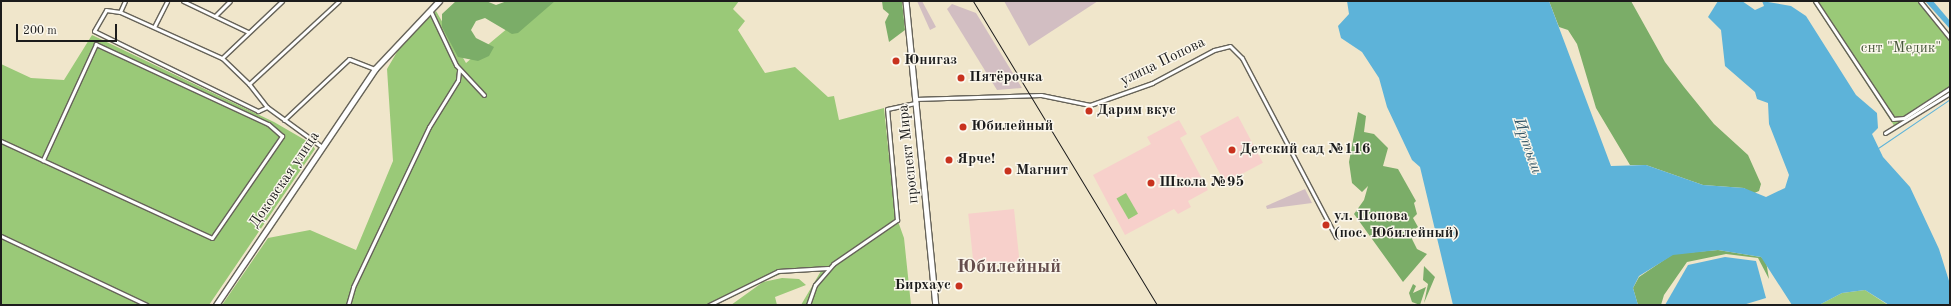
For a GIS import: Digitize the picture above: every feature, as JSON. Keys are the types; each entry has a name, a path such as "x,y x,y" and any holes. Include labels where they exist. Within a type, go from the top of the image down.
{"street":[{"path":"120,12 125,1"},
{"path":"154,27 167,1"},
{"path":"182,1 248,32"},
{"path":"215,16 230,1"},
{"path":"222,58 282,1"},
{"path":"249,84 339,1"},
{"name":"Доковская улица","path":"216,305 375,69 439,1"},
{"name":"проспект Мира","path":"906,1 936,305"},
{"path":"1816,1 1893,119 1904,118 1950,88"},
{"path":"1920,1 1950,38"},
{"path":"266,107 258,111 94,31 106,10 120,12 222,58 249,84 266,107 322,147"},
{"path":"430,10 458,70 484,95"},
{"path":"1,141 212,238 282,136 263,121 96,44 43,160"},
{"name":"улица Попова","path":"828,268 896,220 887,109 916,101 1041,95 1090,105 1155,81 1214,50 1230,46 1242,58 1336,237"},
{"path":"284,120 344,61 348,59 375,69"},
{"path":"348,305 353,287 429,127 458,80 458,70"},
{"path":"1885,133 1950,93"},
{"path":"1,236 148,305"},
{"path":"709,305 778,271 828,268"},
{"path":"808,305 815,285 828,268"}],"shaded area":[{"path":"917,1 922,1 936,27 930,30"},
{"path":"1004,1 1098,1 1029,46"},
{"path":"952,4 976,13 1022,88 997,90 947,9"},
{"name":"Детский сад №116","path":"1238,116 1263,163 1225,183 1200,136"},
{"name":"Школа №95","path":"1179,120 1187,134 1180,138 1208,190 1188,201 1191,207 1178,214 1174,209 1125,235 1093,175 1151,144 1147,137"},
{"path":"1305,189 1312,203 1267,209 1266,206"},
{"path":"1014,209 1020,262 974,267 968,214"}],"green space":[{"path":"456,1 486,1 496,5 507,1 555,1 518,33 512,34 485,18 476,21 471,30 476,38 494,47 489,56 478,61 458,57 442,27 442,14"},
{"path":"540,1 739,1 733,9 745,21 738,30 765,73 795,67 828,97 834,96 839,120 884,108 895,213 904,238 911,305 801,305 821,271 784,273 758,282 713,305 222,305 268,238 310,230 356,250 393,161 387,69 404,40 436,11 466,63"},
{"path":"882,1 902,1 905,30 889,42 885,22 889,14 883,9"},
{"path":"1549,1 1631,1 1665,62 1714,124 1748,155 1761,184 1759,191 1752,194 1744,188 1703,185 1646,165 1630,165 1596,108 1577,44 1568,30 1559,27"},
{"name":"снт \"Медик\"","path":"1812,1 1922,1 1950,35 1950,92 1895,127"},
{"path":"92,35 274,122 312,144 315,149 209,305 1,305 1,64 31,78 64,80"},
{"path":"1358,112 1366,116 1364,132 1374,134 1388,148 1383,166 1398,169 1416,201 1414,203 1417,214 1413,218 1418,227 1409,233 1417,249 1427,254 1403,282 1354,214 1364,200 1368,186 1362,192 1352,183 1349,162"},
{"path":"1126,193 1138,214 1128,219 1116,199"},
{"path":"1718,250 1761,257 1766,261 1769,279 1758,258 1726,254 1687,262 1664,295 1661,305 1638,305 1633,288 1639,277 1673,254"},
{"path":"1424,266 1435,277 1424,303 1428,284 1423,280"},
{"path":"782,278 799,279 806,285 775,297 777,305 731,305 763,282"},
{"path":"1413,284 1416,286 1413,293 1426,287 1420,305 1412,302 1409,293"},
{"path":"1865,290 1888,305 1819,305 1842,293"}],"water":[{"name":"Иртыш","path":"1347,1 1549,1 1611,166 1646,165 1703,185 1744,188 1766,197 1785,188 1789,175 1769,124 1768,103 1757,99 1755,92 1725,66 1721,30 1708,17 1718,1 1742,1 1755,10 1764,6 1762,1 1791,6 1806,16 1856,95 1877,113 1878,128 1872,134 1883,157 1910,187 1939,249 1950,284 1950,305 1889,305 1865,290 1842,293 1819,305 1792,305 1761,257 1718,250 1673,255 1639,276 1633,288 1638,305 1453,305 1420,167 1412,160 1387,107 1379,78 1362,52 1341,38 1338,26 1349,14"},
{"path":"1925,1 1933,1 1950,21 1950,29"},
{"path":"1725,257 1756,261 1766,298 1743,305 1665,305 1688,265"}],"waterway":[{"path":"1878,148 1950,99"}],"railway":[{"path":"973,1 1157,305"}],"place":[{"name":"Юнигаз","path":"896,61"},
{"name":"Пятёрочка","path":"961,78"},
{"name":"Дарим вкус","path":"1089,111"},
{"name":"Юбилейный","path":"963,127"},
{"name":"Детский сад №116","path":"1232,150"},
{"name":"Ярче!","path":"949,160"},
{"name":"Магнит","path":"1008,171"},
{"name":"Школа №95","path":"1151,183"},
{"name":"ул. Попова (пос. Юбилейный)","path":"1326,225"},
{"name":"Бирхаус","path":"959,286"}],"district":[{"name":"Юбилейный","path":"1009,268"}]}
